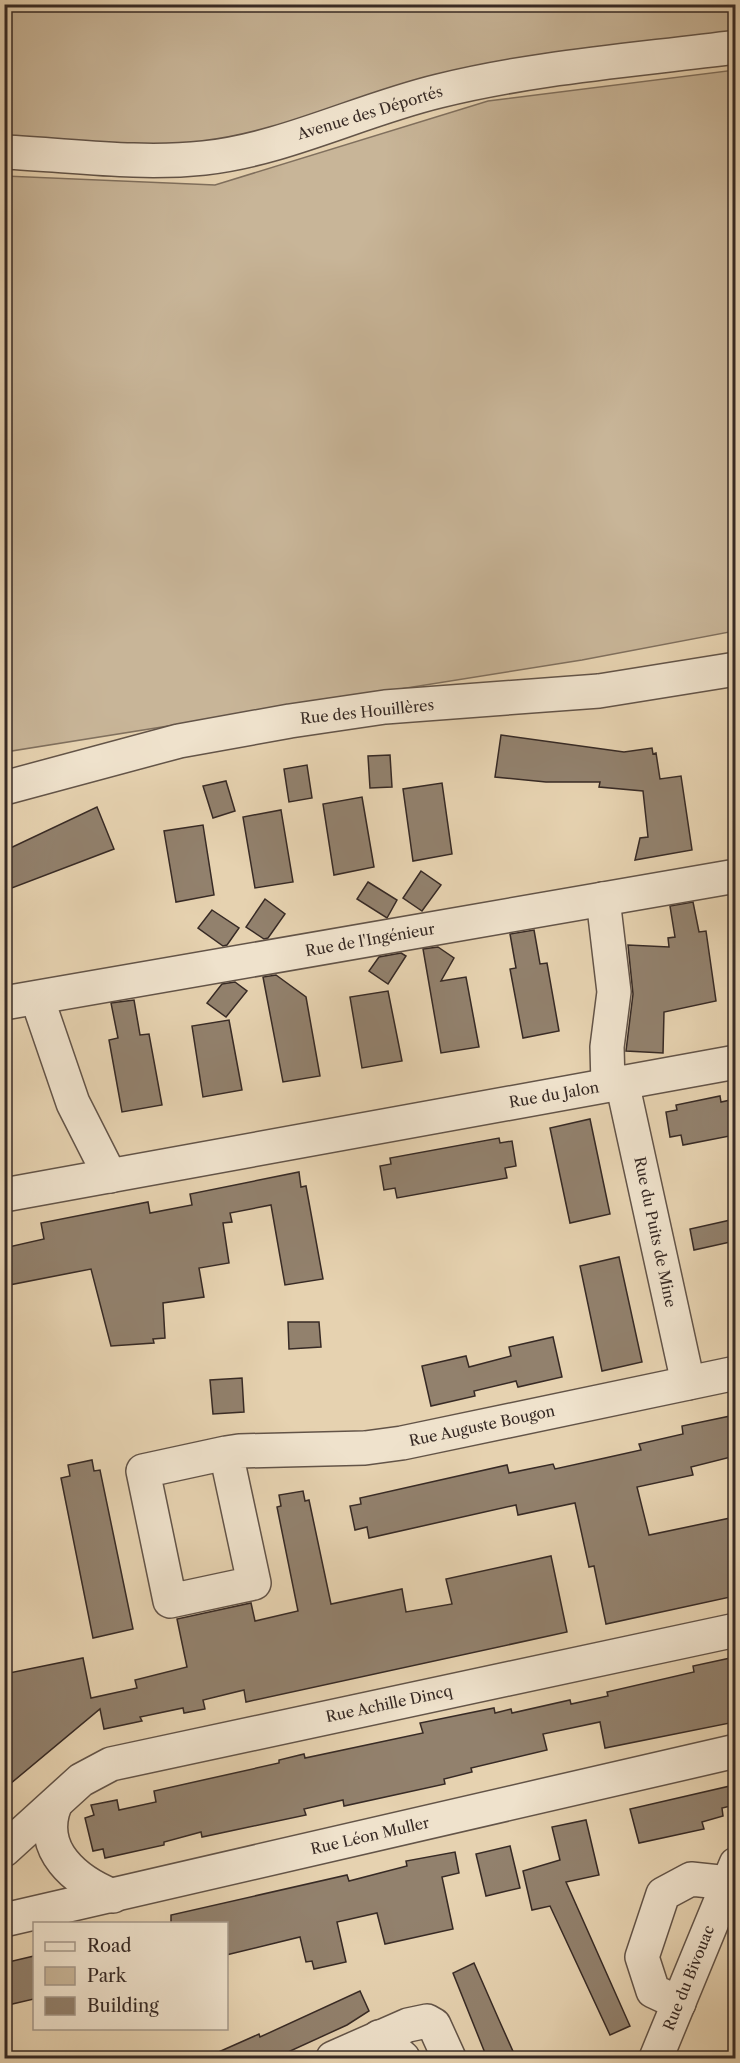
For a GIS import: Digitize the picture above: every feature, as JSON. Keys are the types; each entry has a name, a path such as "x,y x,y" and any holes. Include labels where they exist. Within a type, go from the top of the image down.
{"street":[{"name":"Avenue des Déportés","path":"4,152 141,161 206,157 275,142 396,102 487,80 735,47"},
{"name":"Rue des Houillères","path":"4,788 179,741 290,721 385,707 599,691 735,669"},
{"name":"Rue de l'Ingénieur","path":"4,1004 735,876"},
{"name":"Rue du Puits de Mine","path":"603,899 614,992 607,1047 688,1383"},
{"path":"37,998 73,1103 110,1176"},
{"name":"Rue du Jalon","path":"4,1195 735,1062"},
{"name":"Rue Auguste Bougon","path":"226,1453 254,1583 170,1601 143,1471 226,1453 384,1446 735,1373"},
{"name":"Rue Achille Dincq","path":"4,1850 81,1780 111,1764 735,1630"},
{"name":"Rue Léon Muller","path":"4,1920 735,1751"},
{"path":"55,1805 50,1827 58,1855 88,1886 113,1896"},
{"path":"666,1997 642,1958 663,1894 691,1879 732,1873"},
{"name":"Rue du Bivouac","path":"656,2058 666,1997 732,1873"},
{"path":"333,2058 418,2021 427,2021 434,2025 449,2058"},
{"path":"379,2037 403,2058"}],"green space":[{"path":"5,5 735,5 735,32 200,146 5,141"},
{"path":"735,70 735,631 582,660 5,752 5,176 215,185 488,101"}],"building":[{"path":"501,735 624,752 652,748 653,754 656,753 660,779 681,776 692,850 635,860 640,838 648,837 643,791 599,787 600,782 546,782 495,777"},
{"path":"390,755 392,787 370,788 368,756"},
{"path":"307,765 312,798 289,802 284,769"},
{"path":"226,781 235,811 213,818 203,786"},
{"path":"442,783 452,854 413,861 403,789"},
{"path":"362,797 374,867 334,875 323,804"},
{"path":"97,807 114,849 4,891 4,851"},
{"path":"281,810 293,882 255,888 243,817"},
{"path":"203,825 214,895 176,902 164,831"},
{"path":"421,871 441,885 422,911 403,898"},
{"path":"368,882 397,900 387,918 357,899"},
{"path":"265,899 285,914 268,938 264,939 246,927"},
{"path":"693,902 699,932 706,931 716,1001 664,1012 663,1053 626,1051 633,994 628,945 669,947 668,938 675,937 670,906"},
{"path":"212,910 239,928 227,945 223,946 198,928"},
{"path":"534,930 540,964 547,963 559,1031 523,1038 510,969 516,968 510,934"},
{"path":"438,947 454,958 441,981 466,977 479,1047 441,1053 423,949"},
{"path":"401,953 406,956 388,984 369,971 379,957"},
{"path":"276,975 306,997 320,1076 283,1082 263,977"},
{"path":"235,982 247,991 226,1017 207,1003 222,984"},
{"path":"388,991 402,1061 362,1068 350,997"},
{"path":"134,1000 140,1035 149,1034 162,1105 122,1112 109,1040 118,1038 111,1003"},
{"path":"229,1020 242,1090 203,1097 192,1026"},
{"path":"720,1096 721,1102 735,1099 735,1135 683,1145 681,1135 670,1137 666,1112 677,1110 676,1105"},
{"path":"590,1119 610,1214 570,1223 550,1128"},
{"path":"499,1138 500,1143 512,1141 516,1166 505,1168 507,1178 397,1198 395,1188 384,1190 380,1166 391,1164 390,1158"},
{"path":"299,1172 301,1187 306,1186 323,1279 285,1285 271,1205 230,1213 232,1222 223,1223 229,1263 199,1268 204,1297 163,1303 165,1338 153,1339 154,1343 111,1346 91,1269 4,1286 4,1248 44,1239 41,1223 148,1202 150,1213 192,1205 190,1194"},
{"path":"735,1219 735,1241 694,1250 690,1229"},
{"path":"619,1257 642,1362 602,1371 580,1266"},
{"path":"288,1322 319,1322 321,1347 289,1349"},
{"path":"553,1337 562,1377 518,1387 516,1381 474,1391 475,1396 431,1406 422,1366 466,1356 469,1367 511,1356 509,1347"},
{"path":"242,1378 244,1412 213,1414 210,1380"},
{"path":"735,1415 735,1456 691,1467 693,1475 637,1487 649,1535 735,1517 735,1596 606,1624 594,1566 589,1567 575,1503 518,1515 516,1505 369,1538 367,1527 355,1530 350,1506 361,1504 360,1498 507,1465 509,1473 553,1464 555,1469 605,1458 641,1450 639,1444 683,1434 682,1426"},
{"path":"92,1460 94,1471 100,1470 133,1629 93,1638 61,1478 70,1476 68,1465"},
{"path":"303,1491 305,1501 309,1500 331,1604 402,1589 406,1612 452,1604 446,1579 551,1556 567,1632 246,1702 244,1690 203,1700 205,1709 184,1713 183,1708 140,1717 142,1721 104,1729 100,1709 4,1789 4,1674 83,1658 91,1698 137,1688 135,1680 187,1667 177,1619 251,1603 255,1621 298,1611 277,1507 281,1506 279,1495"},
{"path":"735,1657 735,1722 605,1748 600,1722 543,1734 547,1750 471,1768 472,1772 444,1779 445,1784 344,1806 343,1800 304,1809 306,1815 202,1837 201,1832 164,1842 164,1845 105,1858 103,1849 93,1851 85,1818 94,1815 91,1805 117,1800 119,1810 156,1802 154,1791 279,1763 279,1760 304,1754 305,1758 423,1733 420,1723 494,1708 495,1713 511,1709 512,1713 570,1700 571,1704 608,1696 607,1692 694,1672 693,1666"},
{"path":"730,1786 735,1805 722,1808 723,1816 702,1822 704,1829 639,1843 630,1809"},
{"path":"586,1820 599,1875 566,1882 630,2026 610,2035 550,1906 532,1910 523,1871 560,1860 552,1827"},
{"path":"510,1846 520,1888 486,1896 476,1854"},
{"path":"455,1852 459,1873 442,1877 453,1929 385,1944 377,1913 337,1922 346,1962 314,1969 312,1961 306,1962 300,1937 228,1955 228,1922 171,1922 171,1915 347,1875 349,1881 407,1866 406,1861"},
{"path":"33,1956 33,1999 8,2005 4,1963"},
{"path":"474,1963 516,2058 487,2058 453,1973"},
{"path":"360,1991 369,2011 347,2025 275,2058 205,2058 259,2034 260,2037"}]}
